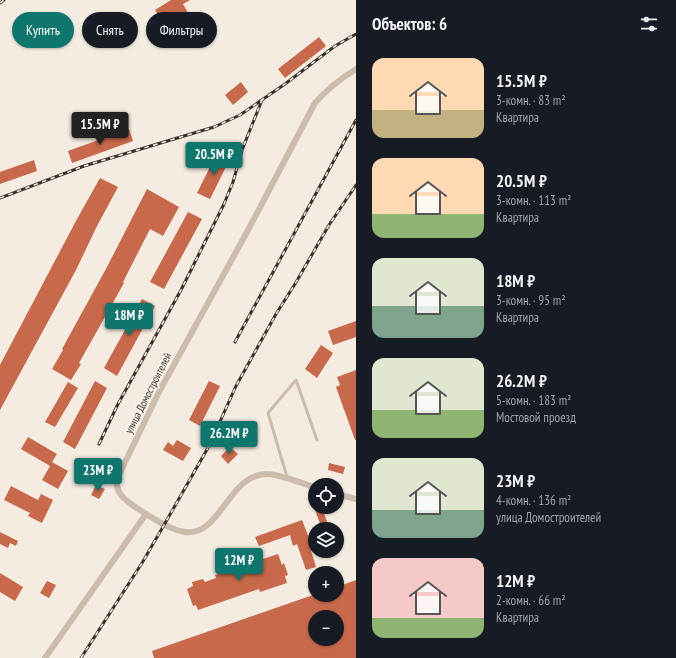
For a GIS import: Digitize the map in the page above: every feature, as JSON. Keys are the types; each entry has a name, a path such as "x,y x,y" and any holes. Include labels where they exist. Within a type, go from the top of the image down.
{"street":[{"name":"улица Домостроителей","path":"308,485 269,474 249,478 238,487 207,525 197,531 185,532 164,525 146,514 123,498 118,492 116,486 117,478 159,392 247,232 315,103 323,92 356,69"},
{"path":"344,496 356,499"},
{"path":"44,658 146,514"}],"lane":[{"path":"288,479 268,413 296,380 317,440"}],"building":[{"path":"171,0 190,0 183,4 188,12 156,12 155,10"},
{"path":"319,37 326,46 285,78 278,69"},
{"path":"241,82 248,92 233,105 225,95"},
{"path":"129,129 133,141 72,163 68,151"},
{"path":"217,153 230,159 210,199 197,193"},
{"path":"34,160 37,171 0,184 0,172"},
{"path":"100,178 118,187 76,270 0,410 0,365"},
{"path":"147,189 179,207 163,236 150,229 123,282 124,283 71,380 52,369"},
{"path":"188,212 202,219 164,289 150,282"},
{"path":"142,299 155,306 117,376 104,368"},
{"path":"356,321 356,337 333,345 328,331"},
{"path":"321,345 333,353 317,378 305,369"},
{"path":"356,370 355,440 336,387 340,385 337,377"},
{"path":"95,381 107,388 75,449 63,442"},
{"path":"209,381 220,386 200,426 189,420"},
{"path":"68,382 78,388 55,427 45,422"},
{"path":"28,437 57,454 52,462 68,471 58,489 42,480 50,466 21,449"},
{"path":"177,440 191,448 183,461 163,450 168,442 173,446"},
{"path":"230,447 238,454 228,464 221,456"},
{"path":"329,463 345,467 343,474 328,470"},
{"path":"96,485 105,489 99,499 91,495"},
{"path":"11,486 38,500 41,494 53,500 42,523 28,516 30,513 4,500"},
{"path":"316,514 324,514 327,522 319,522"},
{"path":"302,520 308,535 308,558 313,558 316,566 308,566 308,569 306,570 297,544 293,546 290,535 259,546 255,537"},
{"path":"0,532 18,541 16,546 10,543 8,548 0,544"},
{"path":"278,554 282,565 284,563 288,575 285,576 287,583 260,592 259,589 198,610 196,605 193,606 187,589 193,586 192,582 203,579 205,582 216,578 215,575"},
{"path":"0,573 23,587 15,601 0,592"},
{"path":"356,580 356,658 154,658 152,651 308,597 308,602 344,602 344,584"},
{"path":"47,581 56,585 49,598 40,593"}],"railway":[{"path":"0,3 4,0"},
{"path":"0,198 84,166 214,127 240,115 285,84 335,46 356,34"},
{"path":"99,444 118,404 181,290 224,204 233,182 242,150 262,100"},
{"path":"235,342 356,120"},
{"path":"81,658 142,563 209,446 236,386 276,314 329,225 356,185"}]}
